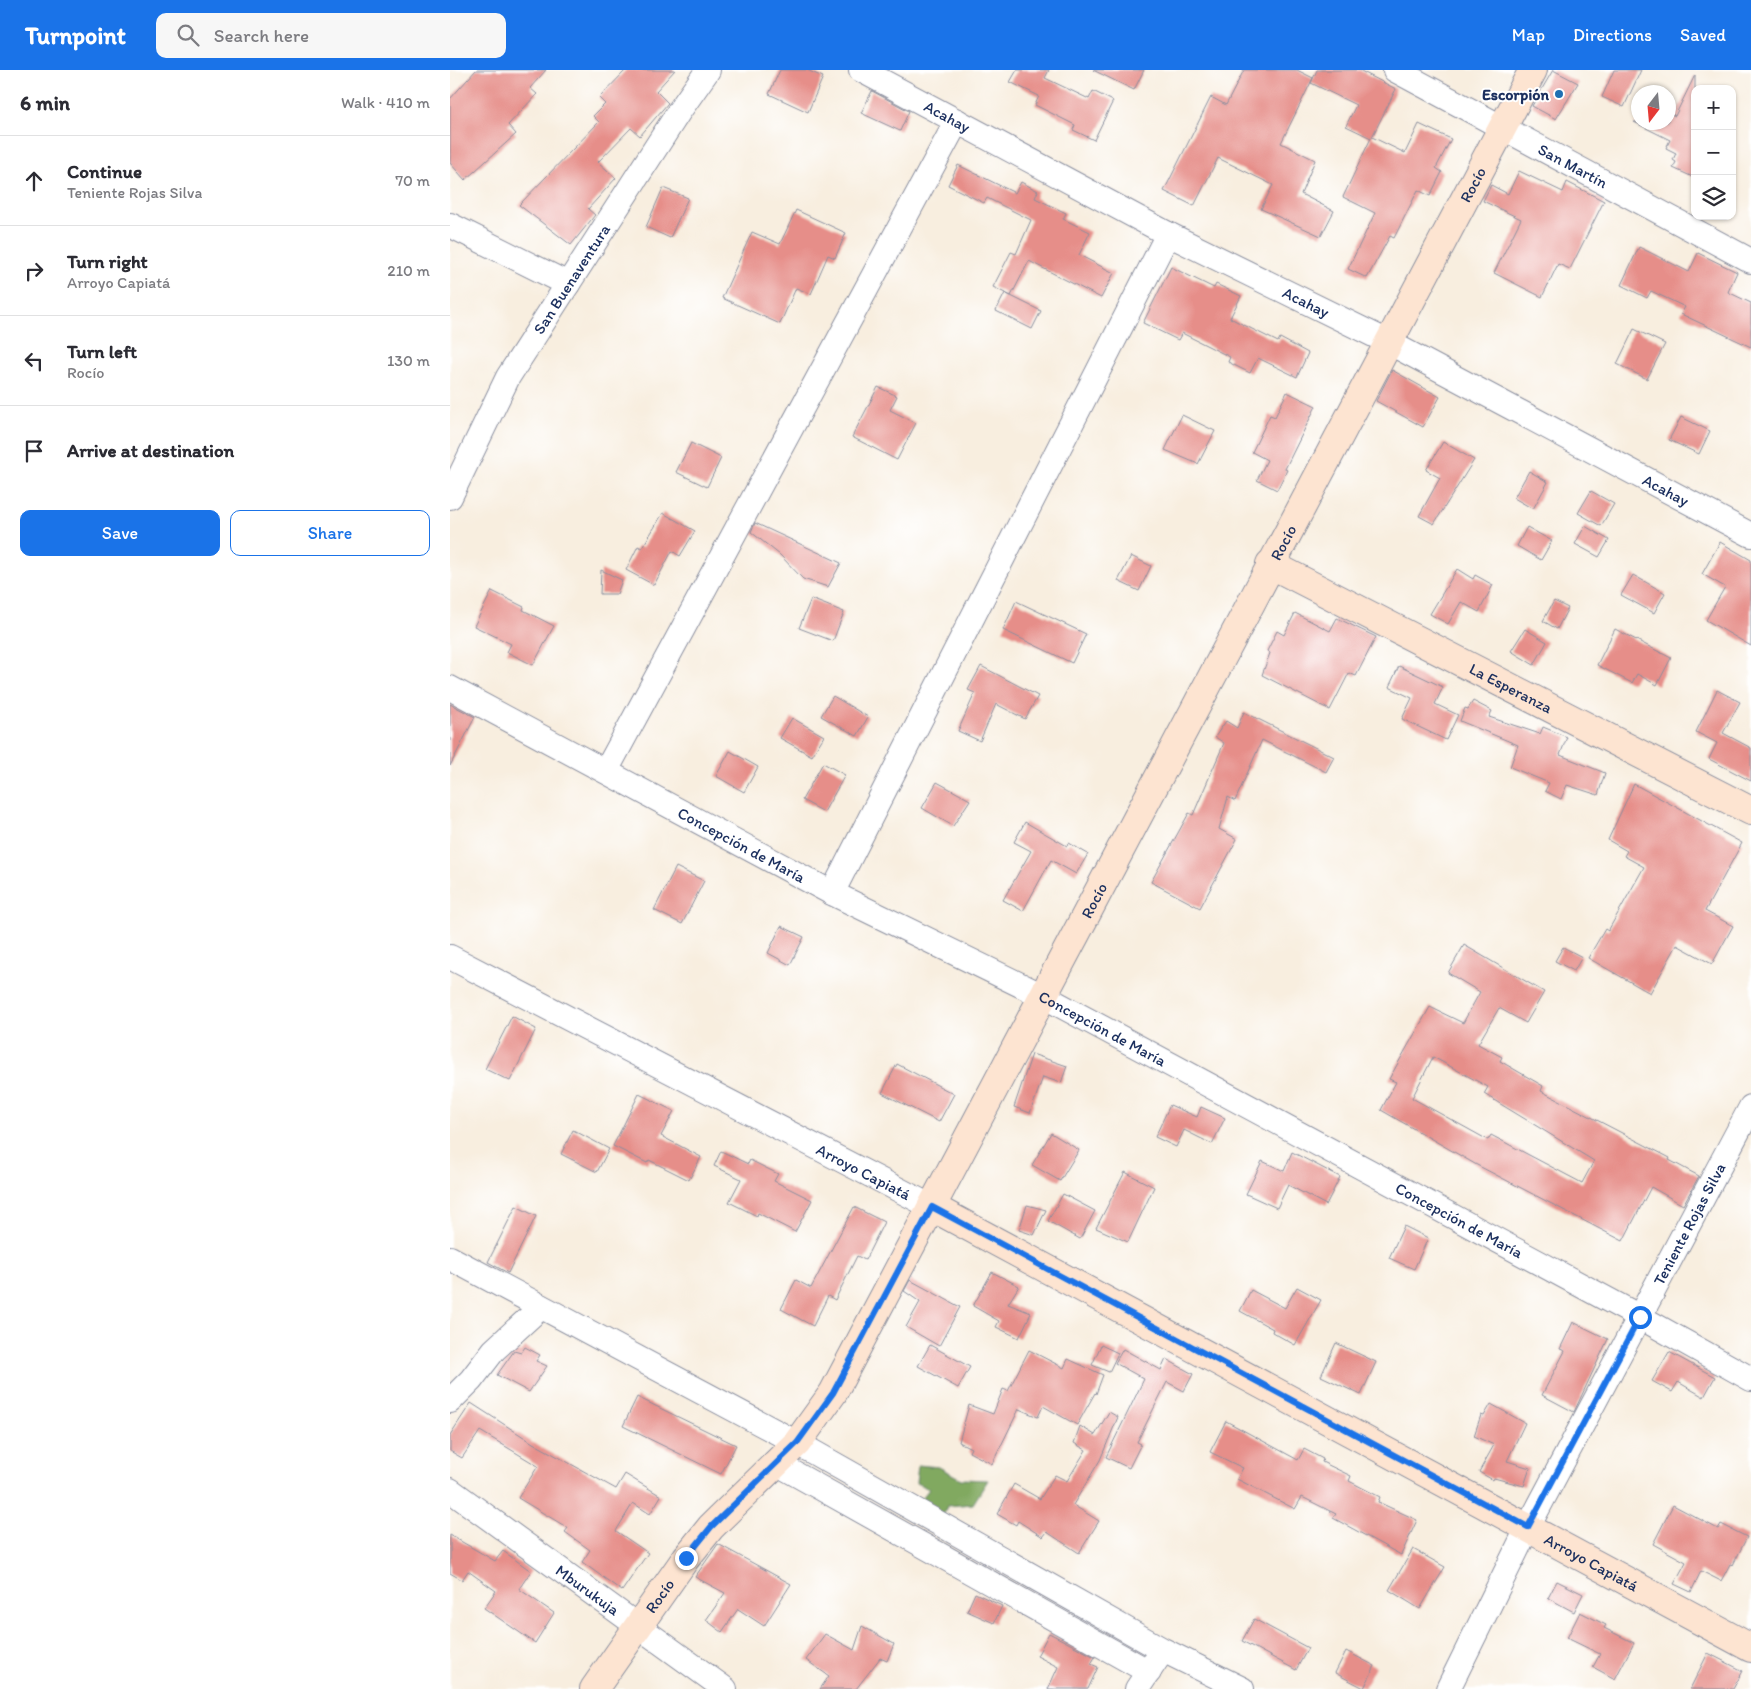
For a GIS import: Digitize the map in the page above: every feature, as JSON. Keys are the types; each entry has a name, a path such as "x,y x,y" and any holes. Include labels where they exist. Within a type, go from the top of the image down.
{"main road":[{"name":"Rocío","path":"594,1689 686,1558 711,1527 797,1443 833,1393 1533,70"},
{"name":"La Esperanza","path":"1270,564 1751,811"},
{"name":"Arroyo Capiatá","path":"932,1207 1751,1648"}],"street":[{"name":"San Buenaventura","path":"450,497 508,377 680,110 708,70"},
{"name":"Acahay","path":"861,70 1168,234 1390,343 1751,535"},
{"name":"San Martín","path":"1395,70 1751,261"},
{"path":"606,770 957,120"},
{"path":"450,225 568,284"},
{"path":"832,893 1168,234"},
{"name":"Concepción de María","path":"450,688 606,770 832,893 1043,996 1640,1317 1751,1379"},
{"name":"Arroyo Capiatá","path":"450,957 932,1207"},
{"name":"Teniente Rojas Silva","path":"1448,1689 1528,1527 1750,1110"},
{"path":"450,1258 797,1443 1163,1650 1242,1689"},
{"path":"450,1402 472,1380 494,1350 541,1306"},
{"path":"776,1463 1143,1680 1163,1650"},
{"name":"Mburukuja","path":"450,1490 725,1689"}],"green space":[{"path":"918,1465 939,1467 961,1479 988,1480 973,1504 947,1506 936,1534 912,1511 929,1489 916,1483"}],"building":[{"path":"476,70 546,70 530,88 537,94 508,125 516,134 465,180 450,163 450,99"},
{"path":"626,70 675,70 656,91 668,103 640,136 631,128 598,162 616,178 588,209 595,215 571,245 519,205 599,122 593,116 605,104 599,98"},
{"path":"780,70 807,70 823,77 808,112 769,94"},
{"path":"1017,70 1049,70 1045,78 1089,99 1093,91 1113,101 1094,140 1073,130 1075,125 1035,105 1039,96 1010,82"},
{"path":"1093,70 1144,70 1134,90"},
{"path":"1244,70 1297,70 1313,78 1281,143 1315,160 1301,194 1334,211 1321,236 1261,209 1273,185 1218,158 1194,206 1164,191 1211,97 1226,105"},
{"path":"1317,70 1359,70 1396,89 1372,137 1405,153 1419,124 1451,139 1436,168 1442,172 1430,196 1418,190 1394,238 1390,236 1367,278 1348,269 1375,213 1343,197 1371,138 1346,126 1356,105 1311,83"},
{"path":"1553,70 1578,83 1556,119 1532,106"},
{"path":"1614,70 1641,70 1634,85 1631,85 1631,92 1624,107 1602,97"},
{"path":"1695,75 1695,85 1691,85 1691,176 1673,168 1676,162 1673,160 1676,153 1666,148 1670,140 1650,130 1676,130 1676,114"},
{"path":"872,91 909,111 900,131 861,113"},
{"path":"958,165 1015,193 1021,182 1038,191 1035,198 1066,213 1063,219 1090,232 1079,255 1114,273 1101,298 1029,261 1011,296 993,287 1011,252 1016,254 1031,220 987,198 984,203 948,185"},
{"path":"1519,171 1563,192 1567,182 1604,201 1570,269 1558,264 1542,297 1494,273 1521,219 1483,201 1491,185 1508,194"},
{"path":"663,188 688,198 670,238 646,227"},
{"path":"796,210 846,233 835,258 828,255 811,294 796,288 780,324 722,298 752,232 780,244"},
{"path":"1639,247 1689,272 1698,253 1737,272 1728,292 1751,303 1751,347 1681,314 1685,307 1651,291 1647,298 1621,285"},
{"path":"1171,267 1214,288 1216,284 1241,296 1230,318 1278,342 1280,338 1308,353 1297,377 1258,358 1250,373 1228,362 1230,357 1182,333 1178,340 1143,323"},
{"path":"1005,293 1041,311 1032,329 996,311"},
{"path":"1634,329 1665,344 1647,379 1617,364"},
{"path":"1392,370 1440,397 1423,427 1376,401"},
{"path":"878,387 897,396 890,410 916,423 897,460 852,437"},
{"path":"1287,392 1316,406 1285,469 1287,470 1277,490 1257,480 1267,460 1252,452 1270,415 1275,417"},
{"path":"1182,415 1215,431 1198,464 1165,450"},
{"path":"1681,417 1710,431 1699,454 1669,440"},
{"path":"1443,442 1474,460 1434,524 1419,516 1440,478 1426,470"},
{"path":"691,443 721,458 707,487 676,472"},
{"path":"1529,471 1548,482 1533,509 1514,498"},
{"path":"1591,491 1614,504 1601,526 1578,513"},
{"path":"663,513 695,531 680,556 672,551 654,585 626,570 638,546 642,548"},
{"path":"755,523 841,563 828,587 803,579 780,555 751,532"},
{"path":"1585,526 1609,540 1599,557 1575,544"},
{"path":"1527,527 1552,541 1541,560 1517,546"},
{"path":"1720,542 1751,560 1751,646 1706,620 1725,587 1702,574"},
{"path":"1131,556 1151,566 1139,591 1118,581"},
{"path":"1457,569 1473,579 1475,575 1493,585 1479,612 1461,602 1448,624 1430,614"},
{"path":"601,570 622,580 617,594 600,594"},
{"path":"1633,575 1665,593 1654,613 1621,595"},
{"path":"492,591 524,607 523,610 554,626 533,665 507,652 511,644 474,626"},
{"path":"811,599 844,612 833,641 799,628"},
{"path":"1016,601 1086,634 1072,663 1003,630"},
{"path":"1554,601 1568,608 1557,629 1543,621"},
{"path":"1295,613 1330,631 1337,618 1376,637 1356,676 1349,673 1330,710 1262,675 1270,653 1267,651 1277,631 1284,635"},
{"path":"1525,629 1547,642 1534,665 1511,651"},
{"path":"1615,629 1671,658 1657,685 1637,674 1632,683 1597,665"},
{"path":"981,666 1038,696 1025,719 996,704 980,741 958,731 975,693 968,690"},
{"path":"1399,666 1443,687 1435,704 1458,715 1446,740 1402,719 1412,698 1389,687"},
{"path":"1717,690 1740,702 1723,733 1751,748 1751,781 1709,759 1717,743 1696,732"},
{"path":"833,696 868,717 857,736 821,716"},
{"path":"1473,701 1492,711 1489,717 1540,734 1543,727 1567,737 1560,755 1605,773 1598,795 1567,785 1561,799 1545,791 1549,783 1510,767 1518,745 1460,721 1465,708 1468,709"},
{"path":"450,704 475,717 450,766"},
{"path":"1244,712 1334,757 1326,772 1262,740 1235,801 1228,797 1219,829 1237,839 1200,908 1151,882 1189,813 1193,815 1224,743 1215,737 1226,721 1237,728"},
{"path":"792,718 824,736 812,756 780,738"},
{"path":"730,751 758,767 744,792 716,776"},
{"path":"823,763 845,775 824,812 802,800"},
{"path":"937,782 970,800 953,826 922,808"},
{"path":"1634,784 1742,843 1705,911 1733,926 1712,964 1677,945 1650,993 1588,958 1605,929 1608,931 1644,867 1624,856 1627,851 1608,840"},
{"path":"1025,822 1067,846 1069,843 1088,854 1076,874 1051,860 1023,911 1003,900 1031,851 1014,842"},
{"path":"676,867 704,881 682,924 654,910"},
{"path":"781,926 804,937 790,965 768,953"},
{"path":"1464,945 1544,992 1526,1023 1499,1008 1478,1044 1502,1057 1500,1061 1543,1086 1541,1091 1670,1158 1669,1160 1699,1176 1683,1205 1651,1187 1623,1241 1475,1164 1381,1110 1396,1082 1389,1079 1430,1007 1463,1023 1480,992 1448,973","holes":["1433,1057 1488,1087 1484,1094 1594,1161 1582,1183 1491,1135 1488,1140 1412,1098"]},
{"path":"1563,947 1582,957 1574,971 1555,961"},
{"path":"512,1016 536,1029 510,1081 485,1069"},
{"path":"1032,1054 1067,1066 1061,1083 1043,1077 1030,1113 1014,1107"},
{"path":"897,1064 954,1094 939,1122 882,1093"},
{"path":"639,1094 674,1111 661,1136 701,1157 689,1180 649,1160 647,1163 613,1146"},
{"path":"1170,1105 1197,1117 1201,1107 1225,1118 1212,1144 1184,1130 1176,1147 1155,1137"},
{"path":"573,1130 609,1149 597,1172 561,1154"},
{"path":"1051,1133 1079,1150 1060,1181 1032,1165"},
{"path":"721,1151 748,1164 750,1160 778,1174 774,1181 812,1200 795,1232 758,1213 757,1216 729,1202 741,1179 714,1166"},
{"path":"1292,1152 1340,1177 1326,1205 1288,1185 1277,1208 1246,1194 1262,1161 1284,1171"},
{"path":"1125,1172 1154,1187 1128,1242 1096,1228"},
{"path":"1063,1194 1095,1211 1080,1239 1048,1221"},
{"path":"1027,1205 1046,1210 1034,1235 1019,1230"},
{"path":"516,1206 536,1216 508,1273 488,1262"},
{"path":"854,1207 884,1222 865,1260 857,1256 835,1300 828,1296 813,1326 781,1309 796,1280 811,1288"},
{"path":"1404,1226 1428,1238 1414,1269 1389,1258"},
{"path":"992,1272 1019,1286 1008,1304 1031,1313 1019,1338 996,1327 999,1321 973,1306"},
{"path":"910,1280 960,1307 939,1346 906,1327 920,1302 904,1291"},
{"path":"1297,1287 1321,1300 1295,1345 1272,1332 1273,1329 1240,1311 1251,1290 1285,1308"},
{"path":"1573,1322 1608,1339 1574,1412 1542,1395 1565,1351 1560,1349"},
{"path":"1336,1343 1376,1362 1361,1395 1321,1376"},
{"path":"930,1345 970,1367 958,1388 918,1366"},
{"path":"1101,1345 1118,1353 1109,1372 1092,1365"},
{"path":"525,1347 540,1355 536,1361 547,1366 529,1392 497,1375 514,1351 521,1353"},
{"path":"1123,1349 1161,1370 1166,1359 1193,1374 1184,1391 1167,1382 1137,1442 1141,1444 1129,1468 1106,1457 1144,1379 1115,1363"},
{"path":"1029,1350 1064,1368 1068,1359 1103,1375 1096,1394 1077,1425 1043,1406 1038,1417 1019,1409 992,1464 969,1452 971,1448 959,1442 969,1405 993,1414 1003,1389 1008,1391"},
{"path":"1669,1352 1715,1377 1704,1397 1678,1382 1672,1392 1652,1381"},
{"path":"637,1397 736,1445 721,1474 623,1426"},
{"path":"471,1403 533,1443 616,1489 625,1474 661,1496 650,1514 633,1503 616,1531 648,1553 622,1591 582,1562 590,1550 565,1532 568,1528 518,1498 538,1466 480,1431 462,1458 450,1451 450,1435"},
{"path":"1491,1404 1525,1423 1507,1461 1530,1468 1524,1486 1494,1478 1493,1480 1479,1472 1494,1445 1474,1436 1481,1415 1484,1416"},
{"path":"1109,1412 1118,1417 1100,1460 1073,1505 1099,1521 1079,1553 1047,1532 1043,1537 1018,1521 1016,1525 997,1514 1014,1484 1040,1499 1055,1475 1067,1481 1086,1450 1074,1443 1080,1426 1095,1435"},
{"path":"1226,1421 1298,1460 1304,1449 1323,1459 1322,1462 1351,1476 1349,1481 1380,1497 1378,1502 1417,1520 1401,1555 1333,1518 1336,1514 1302,1497 1295,1509 1237,1479 1243,1468 1210,1452"},
{"path":"1673,1505 1718,1529 1721,1524 1747,1537 1733,1565 1730,1564 1721,1581 1701,1571 1691,1592 1674,1584 1686,1562 1653,1544"},
{"path":"450,1535 495,1561 503,1551 531,1571 519,1589 554,1613 535,1643 484,1608 496,1591 468,1571 462,1580 450,1573"},
{"path":"718,1544 791,1584 764,1626 738,1609 722,1632 706,1620 725,1593 695,1577"},
{"path":"1413,1549 1445,1567 1420,1609 1389,1590"},
{"path":"1557,1581 1583,1594 1574,1612 1548,1598"},
{"path":"975,1593 1002,1606 994,1623 967,1611"},
{"path":"1580,1612 1606,1625 1604,1628 1634,1643 1615,1679 1593,1667 1600,1654 1567,1638"},
{"path":"1254,1619 1308,1648 1296,1670 1242,1641"},
{"path":"862,1626 894,1644 887,1661 880,1658 856,1689 820,1689 829,1676 806,1660 825,1634 854,1650"},
{"path":"1049,1633 1095,1657 1091,1664 1098,1667 1088,1689 1048,1689 1058,1667 1037,1656"},
{"path":"1346,1651 1375,1666 1364,1688 1335,1673"},
{"path":"1708,1653 1743,1671 1733,1689 1690,1689"}],"place":[{"name":"Escorpión","path":"1559,94"}],"route":[{"path":"686,1558 711,1527 797,1443 833,1393 932,1207 1528,1527 1640,1317"}]}
